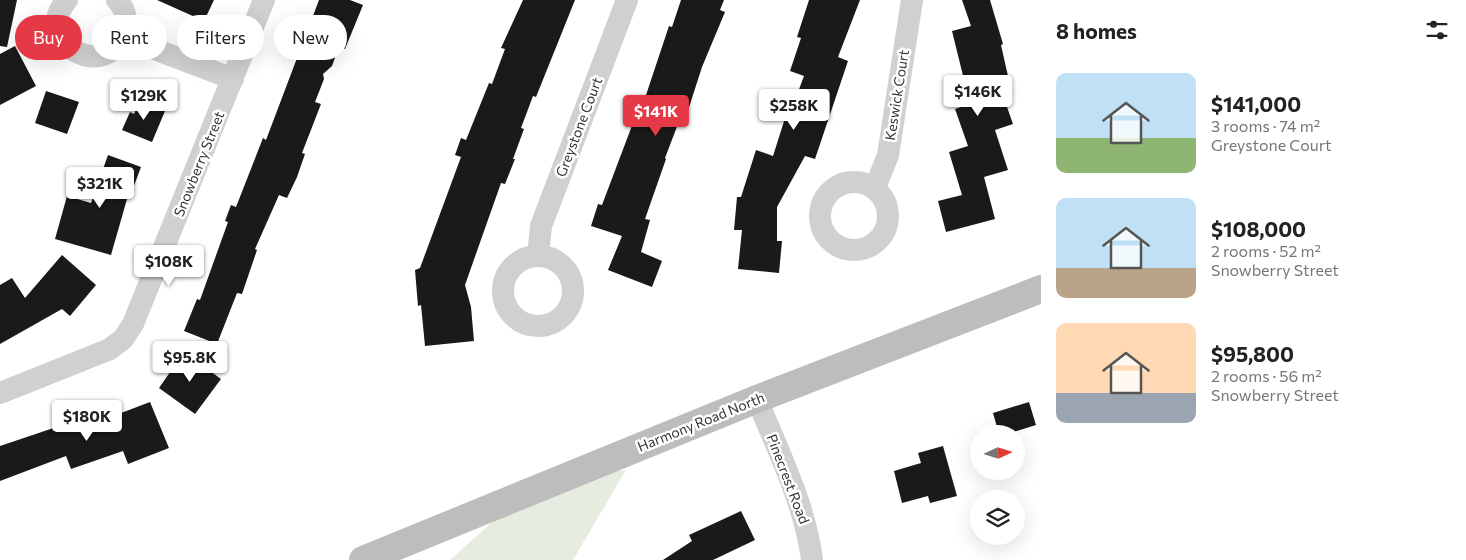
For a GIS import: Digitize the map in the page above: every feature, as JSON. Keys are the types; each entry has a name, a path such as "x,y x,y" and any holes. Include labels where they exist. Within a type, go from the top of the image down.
{"main road":[{"name":"Harmony Road North","path":"363,560 757,399 1041,289"}],"street":[{"path":"67,0 59,14 60,37 76,53 87,57 92,57"},
{"path":"117,0 125,15"},
{"name":"Snowberry Street","path":"0,393 110,349 124,339 133,324 264,0"},
{"name":"Greystone Court","path":"538,256 541,226 627,0"},
{"name":"Keswick Court","path":"875,188 888,155 912,0"},
{"path":"167,54 233,79"},
{"name":"Pinecrest Road","path":"757,399 801,511 809,536 812,560"}],"shaded area":[{"path":"626,470 573,560 450,560 541,478"}],"building":[{"path":"0,0 17,0 7,47 0,46"},
{"path":"157,0 214,0 207,15 191,15"},
{"path":"319,0 350,0 363,5 347,44 347,15 313,15"},
{"path":"523,0 575,0 536,97 533,96 521,128 524,129 513,159 515,159 505,184 501,183 465,285 471,307 474,341 425,346 421,305 418,306 415,270 420,268 461,157 455,155 461,138 466,140 489,83 492,84 505,49 501,48"},
{"path":"681,0 724,0 720,10 725,12 702,67 683,126 678,124 645,219 650,220 641,252 662,261 652,287 608,270 622,236 591,226 598,204 602,205 636,115 639,116 669,26 672,27"},
{"path":"809,0 860,0 838,57 848,61 815,159 805,156 777,207 777,241 782,241 779,273 738,269 742,230 734,230 737,197 741,197 756,150 773,156 786,115 789,116 804,76 790,71 801,38 797,37"},
{"path":"962,0 990,0 1003,44 1001,45 1010,85 1000,87 1013,124 995,130 1008,170 984,177 995,219 946,232 938,201 962,195 949,152 968,146 955,109 970,104 952,31 971,26"},
{"path":"15,46 15,60 22,60 36,86 0,105 0,54"},
{"path":"296,60 334,60 332,66 323,74 324,79 315,102 321,104 302,153 305,154 297,177 287,198 279,195 255,249 257,250 242,294 237,293 217,344 184,331 197,299 200,300 228,222 225,221 231,205 236,207 263,138 266,140"},
{"path":"46,91 79,102 67,134 35,123"},
{"path":"140,100 165,111 152,142 122,130 130,112 134,114"},
{"path":"108,155 141,167 129,199 127,199 111,255 55,239 67,196 91,203"},
{"path":"62,255 96,285 70,316 62,309 0,344 0,285 12,278 25,298"},
{"path":"184,352 221,379 195,414 159,388"},
{"path":"150,402 169,448 128,464 123,451 71,469 66,456 0,481 0,446 98,413 100,421"},
{"path":"1029,402 1036,425 1025,428 1025,425 996,425 993,413"},
{"path":"943,446 957,496 930,503 928,496 902,503 894,471 921,463 918,453"},
{"path":"741,511 755,540 713,560 663,560 692,541 689,535"}]}
